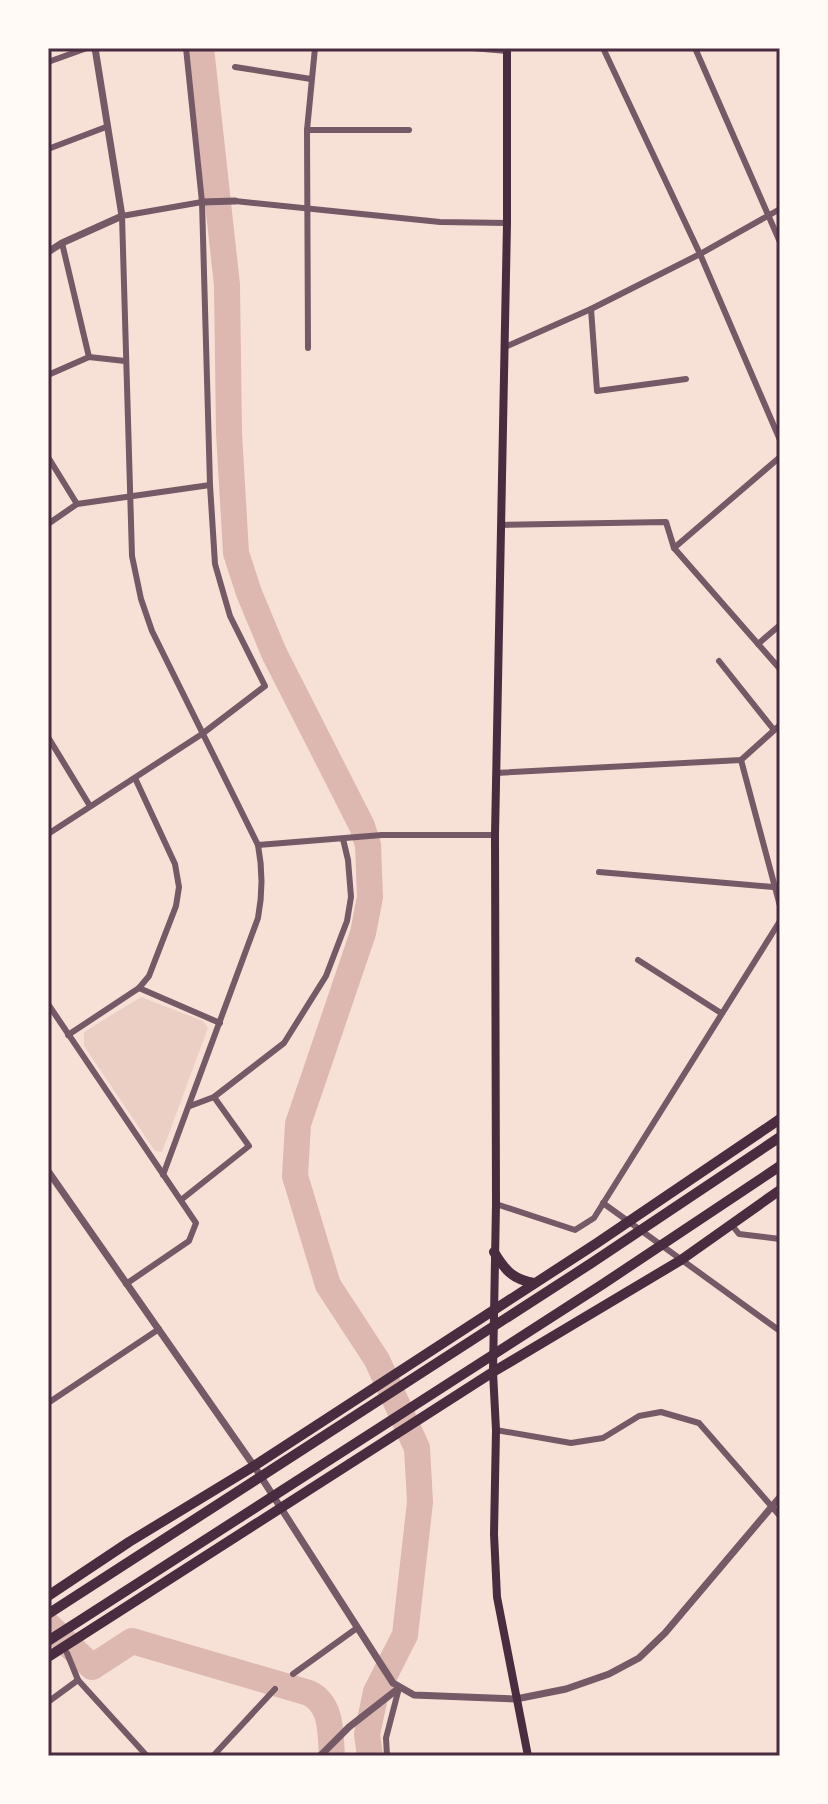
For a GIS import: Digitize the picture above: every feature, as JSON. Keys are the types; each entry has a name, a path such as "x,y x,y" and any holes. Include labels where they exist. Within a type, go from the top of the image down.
{"highway":[{"path":"48,1596 629,1222 780,1119"},
{"path":"48,1614 780,1137"},
{"path":"48,1641 780,1166"},
{"path":"48,1657 493,1372 681,1260 780,1190"},
{"path":"494,1252 506,1271 520,1281 534,1283"}],"main road":[{"path":"507,50 507,223 495,835 494,1534 497,1597 528,1756"}],"street":[{"path":"48,62 87,48"},
{"path":"95,48 122,216 132,556 152,631 258,845 263,874 258,918 163,1175"},
{"path":"48,834 202,734 265,686 230,616 215,564 202,202 186,48"},
{"path":"308,348 307,130 315,48"},
{"path":"472,48 507,50"},
{"path":"603,48 700,254 780,440"},
{"path":"695,48 780,242"},
{"path":"235,67 311,79"},
{"path":"48,149 106,127"},
{"path":"307,130 409,130"},
{"path":"48,252 122,216 202,202 235,201 440,222 507,223"},
{"path":"505,347 591,309 780,209"},
{"path":"62,243 89,357"},
{"path":"591,309 597,391 686,379"},
{"path":"48,375 89,357 125,361"},
{"path":"48,457 77,504"},
{"path":"674,548 780,457"},
{"path":"48,524 77,504 210,485"},
{"path":"501,525 666,522 674,548 780,669"},
{"path":"758,644 780,625"},
{"path":"496,773 741,760 777,727 719,661"},
{"path":"48,737 90,806"},
{"path":"741,760 780,906"},
{"path":"68,1035 139,988 149,976 176,906 179,887 175,864 135,778"},
{"path":"258,845 382,835 495,835"},
{"path":"190,1106 214,1097 284,1043 326,976 347,921 351,897 343,839"},
{"path":"599,872 773,887"},
{"path":"496,1204 575,1230 594,1218 780,921"},
{"path":"638,960 721,1013"},
{"path":"139,988 220,1023"},
{"path":"48,1004 196,1223 189,1241 126,1284"},
{"path":"181,1200 249,1146 214,1097"},
{"path":"48,1171 254,1466 381,1664 396,1685 414,1695 516,1699 566,1689 609,1674 639,1658 665,1633 780,1497"},
{"path":"603,1203 780,1331"},
{"path":"731,1224 739,1234 780,1239"},
{"path":"48,1403 159,1329"},
{"path":"496,1430 571,1443 603,1438 639,1416 661,1412 699,1423 780,1516"},
{"path":"293,1674 357,1628"},
{"path":"67,1653 78,1680 147,1756"},
{"path":"48,1702 78,1680"},
{"path":"320,1756 396,1685"},
{"path":"387,1756 386,1738 396,1685"},
{"path":"213,1756 275,1689"}],"shaded area":[{"path":"141,997 203,1021 208,1028 162,1152 155,1151 84,1046 84,1032"}],"waterway":[{"path":"201,48 227,285 229,433 236,553 274,653 362,826 368,845 370,897 363,933 298,1124 295,1176 328,1285 377,1360 417,1448 420,1502 405,1635 376,1692 367,1734 370,1756"},
{"path":"48,1625 92,1667 132,1641 309,1693 317,1698 326,1712 332,1756"}]}
